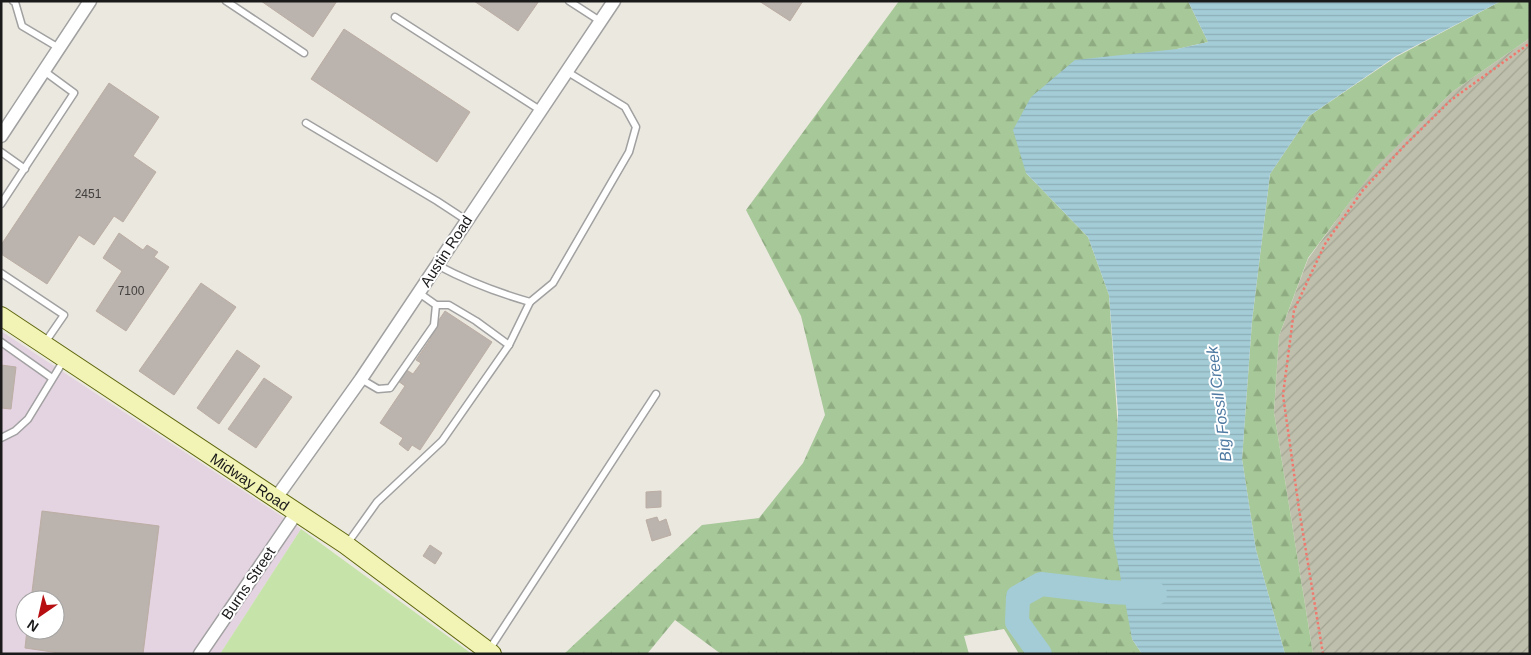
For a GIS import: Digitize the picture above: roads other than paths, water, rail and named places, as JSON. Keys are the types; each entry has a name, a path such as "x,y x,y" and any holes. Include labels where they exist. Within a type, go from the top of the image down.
{"main road":[{"name":"Midway Road","path":"1,316 346,545 490,652"}],"street":[{"path":"1,136 90,1"},
{"name":"Austin Road","path":"276,498 419,294 466,220 614,1"},
{"name":"Burns Street","path":"200,654 297,512"}],"lane":[{"path":"13,1 15,2 22,26 59,48"},
{"path":"226,1 304,53"},
{"path":"569,1 600,21"},
{"path":"395,17 540,110"},
{"path":"1,204 74,93 44,71"},
{"path":"346,545 378,502 442,441 509,345 530,302 554,283 629,152 636,126 625,107 566,71"},
{"path":"306,124 466,220"},
{"path":"1,152 25,168"},
{"path":"437,265 466,281 494,292 530,302"},
{"path":"1,273 64,315 44,344"},
{"path":"419,294 436,305 449,305 476,321 509,345"},
{"path":"361,379 378,389 390,388 434,325 436,305"},
{"path":"1,342 52,378"},
{"path":"1,438 15,431 28,419 65,359"},
{"path":"490,652 656,394"}],"water":[{"path":"1188,1 1501,1 1396,56 1309,116 1270,174 1252,321 1242,459 1256,550 1285,654 1142,654 1132,639 1113,536 1118,413 1109,295 1088,237 1026,173 1013,130 1031,97 1075,60 1177,49 1208,42"}],"waterway":[{"name":"Big Fossil Creek","path":"1040,654 1017,622 1018,597 1041,584 1109,592 1155,594"}]}
